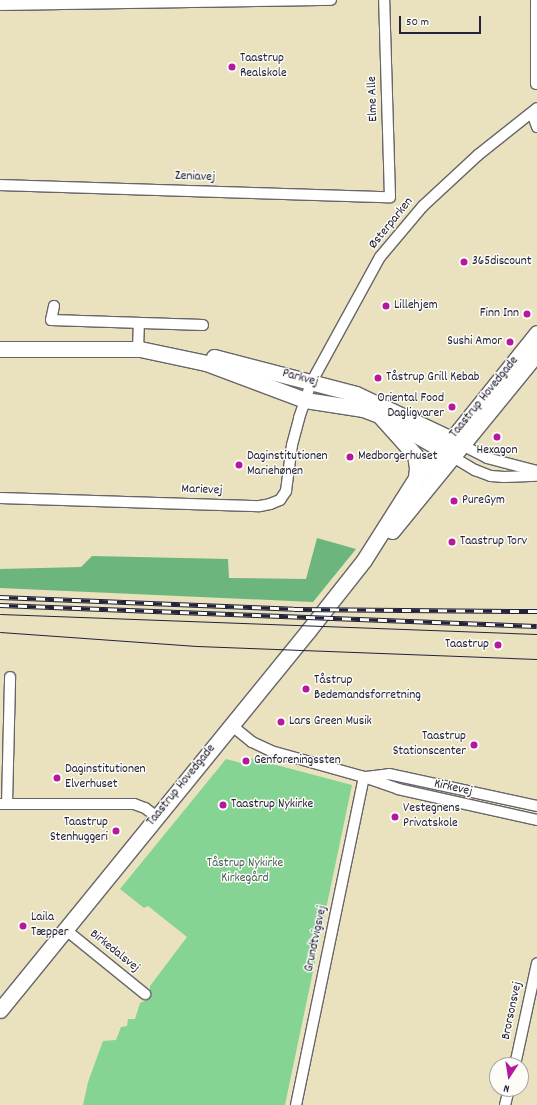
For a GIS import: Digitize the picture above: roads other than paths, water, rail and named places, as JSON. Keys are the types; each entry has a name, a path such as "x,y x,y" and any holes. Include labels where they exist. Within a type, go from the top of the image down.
{"street":[{"path":"0,5 331,0"},
{"name":"Elme Alle","path":"384,0 390,197"},
{"path":"535,0 536,84"},
{"name":"Østerparken","path":"311,383 380,257 423,206 473,160 534,111 537,127"},
{"name":"Zeniavej","path":"0,185 390,197"},
{"path":"54,306 51,320 203,325"},
{"path":"139,323 139,349"},
{"name":"Taastrup Hovedgade","path":"364,560 379,547 537,333"},
{"name":"Parkvej","path":"139,349 146,347 199,354 236,361 311,383 356,394 452,448"},
{"name":"Parkvej","path":"0,349 139,349 206,363 305,400 363,409 452,448"},
{"name":"Taastrup Hovedgade","path":"0,1010 364,560 416,478 452,448 537,353"},
{"name":"Marievej","path":"0,498 255,506 270,504 280,500 286,491 292,445 311,383"},
{"name":"Parkvej","path":"379,415 415,455 417,468 416,478"},
{"path":"452,448 537,471"},
{"path":"452,448 475,470 490,476 537,476"},
{"path":"10,677 4,804 134,804 145,808 157,817"},
{"name":"Kirkevej","path":"231,725 252,742 271,751 364,777 398,789 537,820"},
{"name":"Kirkevej","path":"364,777 388,774 537,806"},
{"name":"Grundtvigsvej","path":"296,1105 364,777"},
{"name":"Birkedalsvej","path":"66,930 145,994"},
{"name":"Brorsonsvej","path":"517,1057 537,963"}],"tram line":[{"path":"0,614 537,634"},
{"path":"0,632 197,646 537,659"}],"railway":[{"path":"0,597 294,609 537,611"},
{"path":"0,605 537,626"}],"place":[{"name":"Taastrup Realskole","path":"232,67"},
{"name":"365discount","path":"464,262"},
{"name":"Lillehjem","path":"386,306"},
{"name":"Finn Inn","path":"527,314"},
{"name":"Sushi Amor","path":"510,342"},
{"name":"Tåstrup Grill Kebab","path":"378,378"},
{"name":"Oriental Food Dagligvarer","path":"452,407"},
{"name":"Hexagon","path":"497,437"},
{"name":"Medborgerhuset","path":"350,457"},
{"name":"Daginstitutionen Mariehønen","path":"239,465"},
{"name":"PureGym","path":"454,501"},
{"name":"Taastrup Torv","path":"452,542"},
{"name":"Taastrup","path":"498,645"},
{"name":"Tåstrup Bedemandsforretning","path":"306,689"},
{"name":"Lars Green Musik","path":"281,722"},
{"name":"Taastrup Stationscenter","path":"474,745"},
{"name":"Genforeningssten","path":"246,761"},
{"name":"Daginstitutionen Elverhuset","path":"57,778"},
{"name":"Taastrup Nykirke","path":"223,805"},
{"name":"Vestegnens Privatskole","path":"395,817"},
{"name":"Taastrup Stenhuggeri","path":"116,831"},
{"name":"Laila Tæpper","path":"23,926"}],"park label":[{"name":"Tåstrup Nykirke Kirkegård","path":"245,872"}]}
